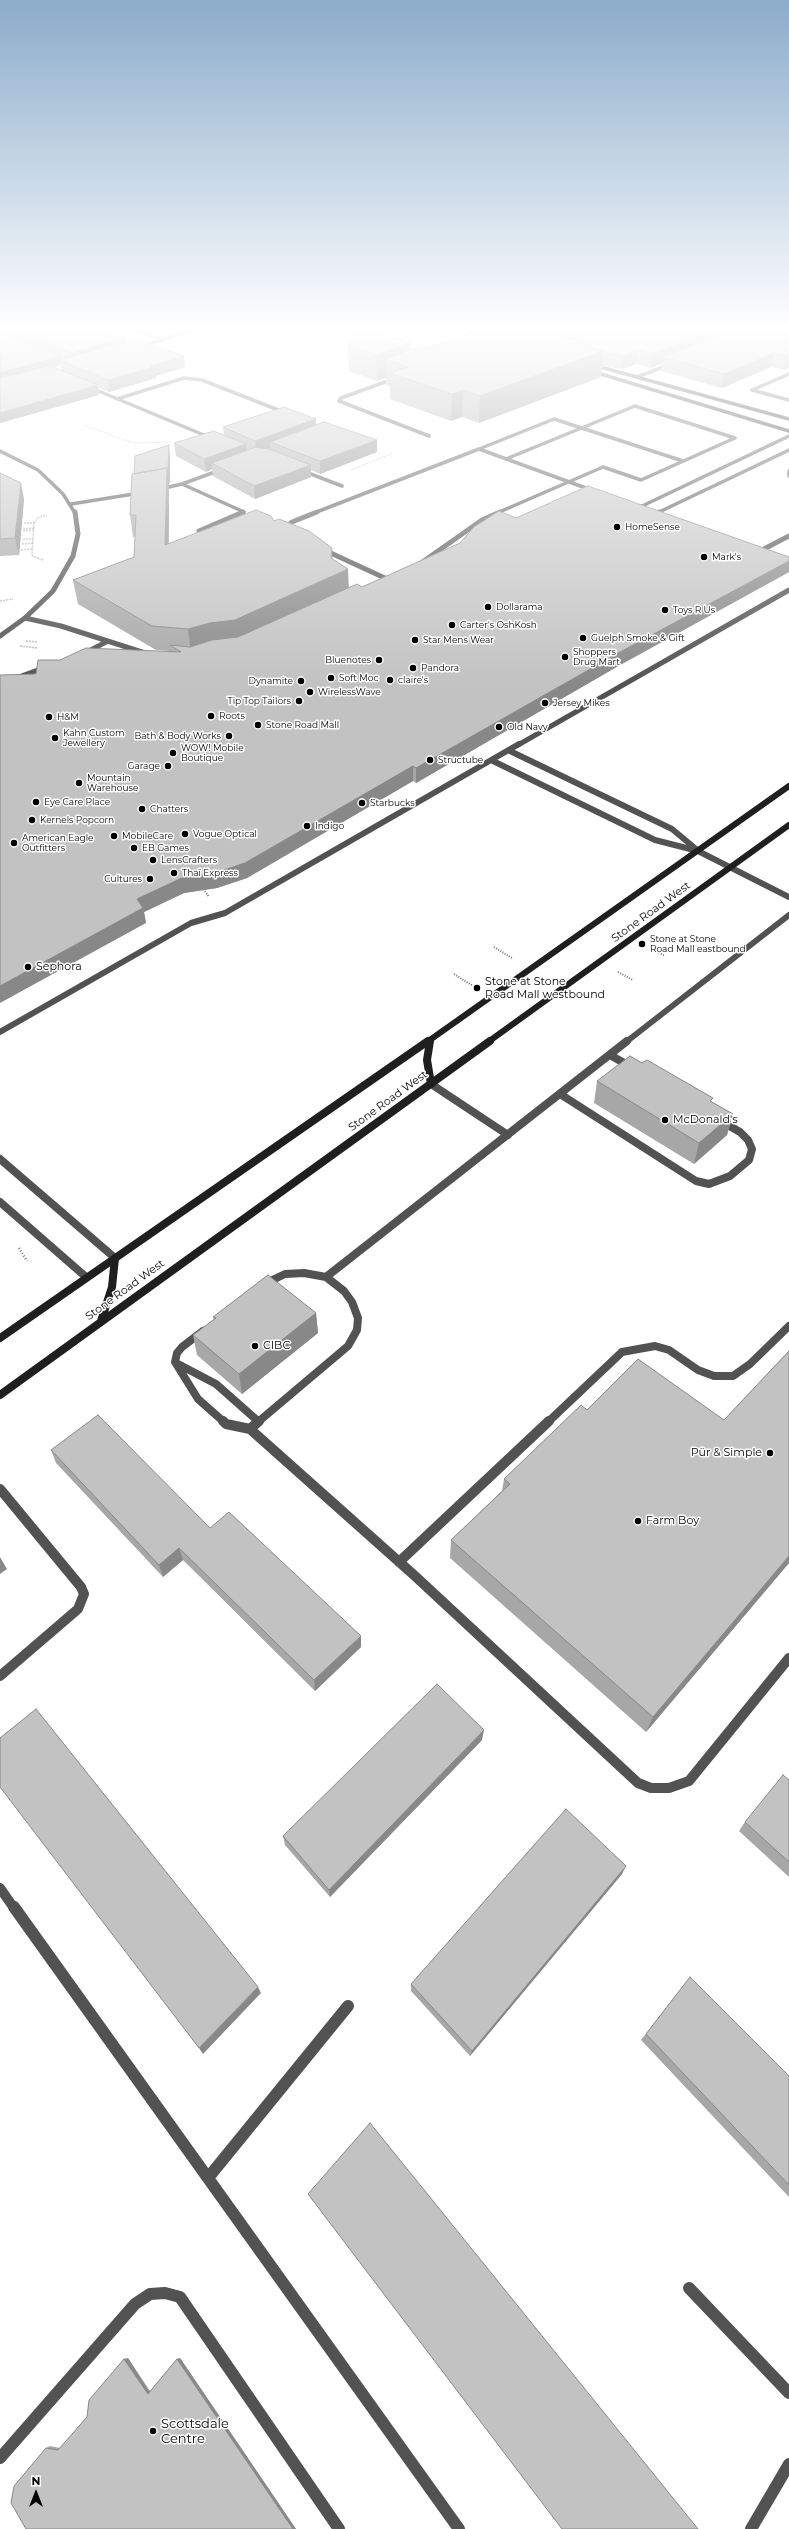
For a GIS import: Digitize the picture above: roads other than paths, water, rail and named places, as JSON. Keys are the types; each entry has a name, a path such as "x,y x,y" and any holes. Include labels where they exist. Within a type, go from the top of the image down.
{"main road":[{"name":"Stone Road West","path":"0,1338 430,1040 789,786"},
{"name":"Stone Road West","path":"0,1395 789,826"},
{"path":"430,1040 427,1060 431,1084"},
{"path":"101,1321 112,1287 115,1258"}],"street":[{"path":"479,449 597,492"},
{"path":"294,537 288,534 285,528 292,522 479,449"},
{"path":"506,459 530,449"},
{"path":"646,449 683,461"},
{"path":"418,565 482,520 603,467 641,480 710,449"},
{"path":"640,507 762,449"},
{"path":"657,513 789,450"},
{"path":"0,451 28,464 47,477 71,504 75,513 78,534 73,556 53,591 25,618 0,636"},
{"path":"154,490 182,484 226,467"},
{"path":"298,469 342,486"},
{"path":"789,471 789,476"},
{"path":"182,484 244,512 199,531"},
{"path":"71,504 147,492"},
{"path":"633,504 646,509"},
{"path":"651,511 665,516"},
{"path":"282,537 288,534"},
{"path":"762,550 789,536"},
{"path":"319,548 387,579"},
{"path":"755,548 769,553"},
{"path":"375,584 393,576"},
{"path":"0,1032 191,924 225,913 493,761 789,590"},
{"path":"25,618 61,626 106,642 153,654"},
{"path":"81,655 106,642"},
{"path":"0,684 54,665"},
{"path":"510,751 672,829 698,851"},
{"path":"493,761 655,840 698,851 789,897"},
{"path":"326,1277 789,915"},
{"path":"610,1055 638,1071"},
{"path":"431,1084 508,1135"},
{"path":"560,1094 696,1181 709,1184 730,1176 749,1160 752,1149 748,1140 740,1132 713,1116"},
{"path":"0,1159 115,1258"},
{"path":"0,1202 86,1277"},
{"path":"250,1429 348,1346 357,1330 358,1318 352,1302 344,1290 326,1277 304,1273 285,1274 271,1279 258,1289"},
{"path":"399,1562 622,1352 655,1346 669,1350 698,1370 714,1376 733,1376 750,1364 789,1326"},
{"path":"208,1328 182,1347 177,1353 175,1362 198,1399 226,1424 250,1429 399,1562 638,1783 651,1788 669,1788 689,1781 789,1658"},
{"path":"175,1362 216,1384 259,1422"},
{"path":"0,1489 81,1587 84,1594 78,1609 0,1676"},
{"path":"0,1888 459,2529"},
{"path":"208,2178 348,2006"},
{"path":"689,2288 789,2393"},
{"path":"0,2458 135,2304 150,2294 165,2293 180,2297 339,2529"},
{"path":"751,2529 789,2464"}],"place":[{"name":"HomeSense","path":"617,527"},
{"name":"Mark's","path":"704,557"},
{"name":"Dollarama","path":"488,607"},
{"name":"Toys R Us","path":"665,610"},
{"name":"Carter's OshKosh","path":"452,625"},
{"name":"Guelph Smoke & Gift","path":"583,638"},
{"name":"Star Mens Wear","path":"415,640"},
{"name":"Shoppers Drug Mart","path":"565,657"},
{"name":"Bluenotes","path":"379,660"},
{"name":"Pandora","path":"413,668"},
{"name":"Soft Moc","path":"331,678"},
{"name":"claire's","path":"390,680"},
{"name":"Dynamite","path":"301,681"},
{"name":"WirelessWave","path":"310,692"},
{"name":"Tip Top Tailors","path":"299,701"},
{"name":"Jersey Mikes","path":"545,703"},
{"name":"Roots","path":"211,716"},
{"name":"H&M","path":"49,717"},
{"name":"Stone Road Mall","path":"258,725"},
{"name":"Old Navy","path":"499,727"},
{"name":"Bath & Body Works","path":"229,736"},
{"name":"Kahn Custom Jewellery","path":"55,738"},
{"name":"WOW! Mobile Boutique","path":"173,753"},
{"name":"Structube","path":"430,760"},
{"name":"Garage","path":"168,766"},
{"name":"Mountain Warehouse","path":"79,783"},
{"name":"Eye Care Place","path":"36,802"},
{"name":"Starbucks","path":"362,803"},
{"name":"Chatters","path":"142,809"},
{"name":"Kernels Popcorn","path":"32,820"},
{"name":"Indigo","path":"307,826"},
{"name":"Vogue Optical","path":"185,834"},
{"name":"MobileCare","path":"114,836"},
{"name":"American Eagle Outfitters","path":"14,843"},
{"name":"EB Games","path":"134,848"},
{"name":"LensCrafters","path":"153,860"},
{"name":"Thaï Express","path":"174,873"},
{"name":"Cultures","path":"150,879"},
{"name":"Stone at Stone Road Mall eastbound","path":"642,944"},
{"name":"Sephora","path":"28,967"},
{"name":"Stone at Stone Road Mall westbound","path":"477,988"},
{"name":"McDonald's","path":"665,1120"},
{"name":"CIBC","path":"255,1346"},
{"name":"Pür & Simple","path":"770,1453"},
{"name":"Farm Boy","path":"638,1521"},
{"name":"Scottsdale Centre","path":"153,2431"}]}
